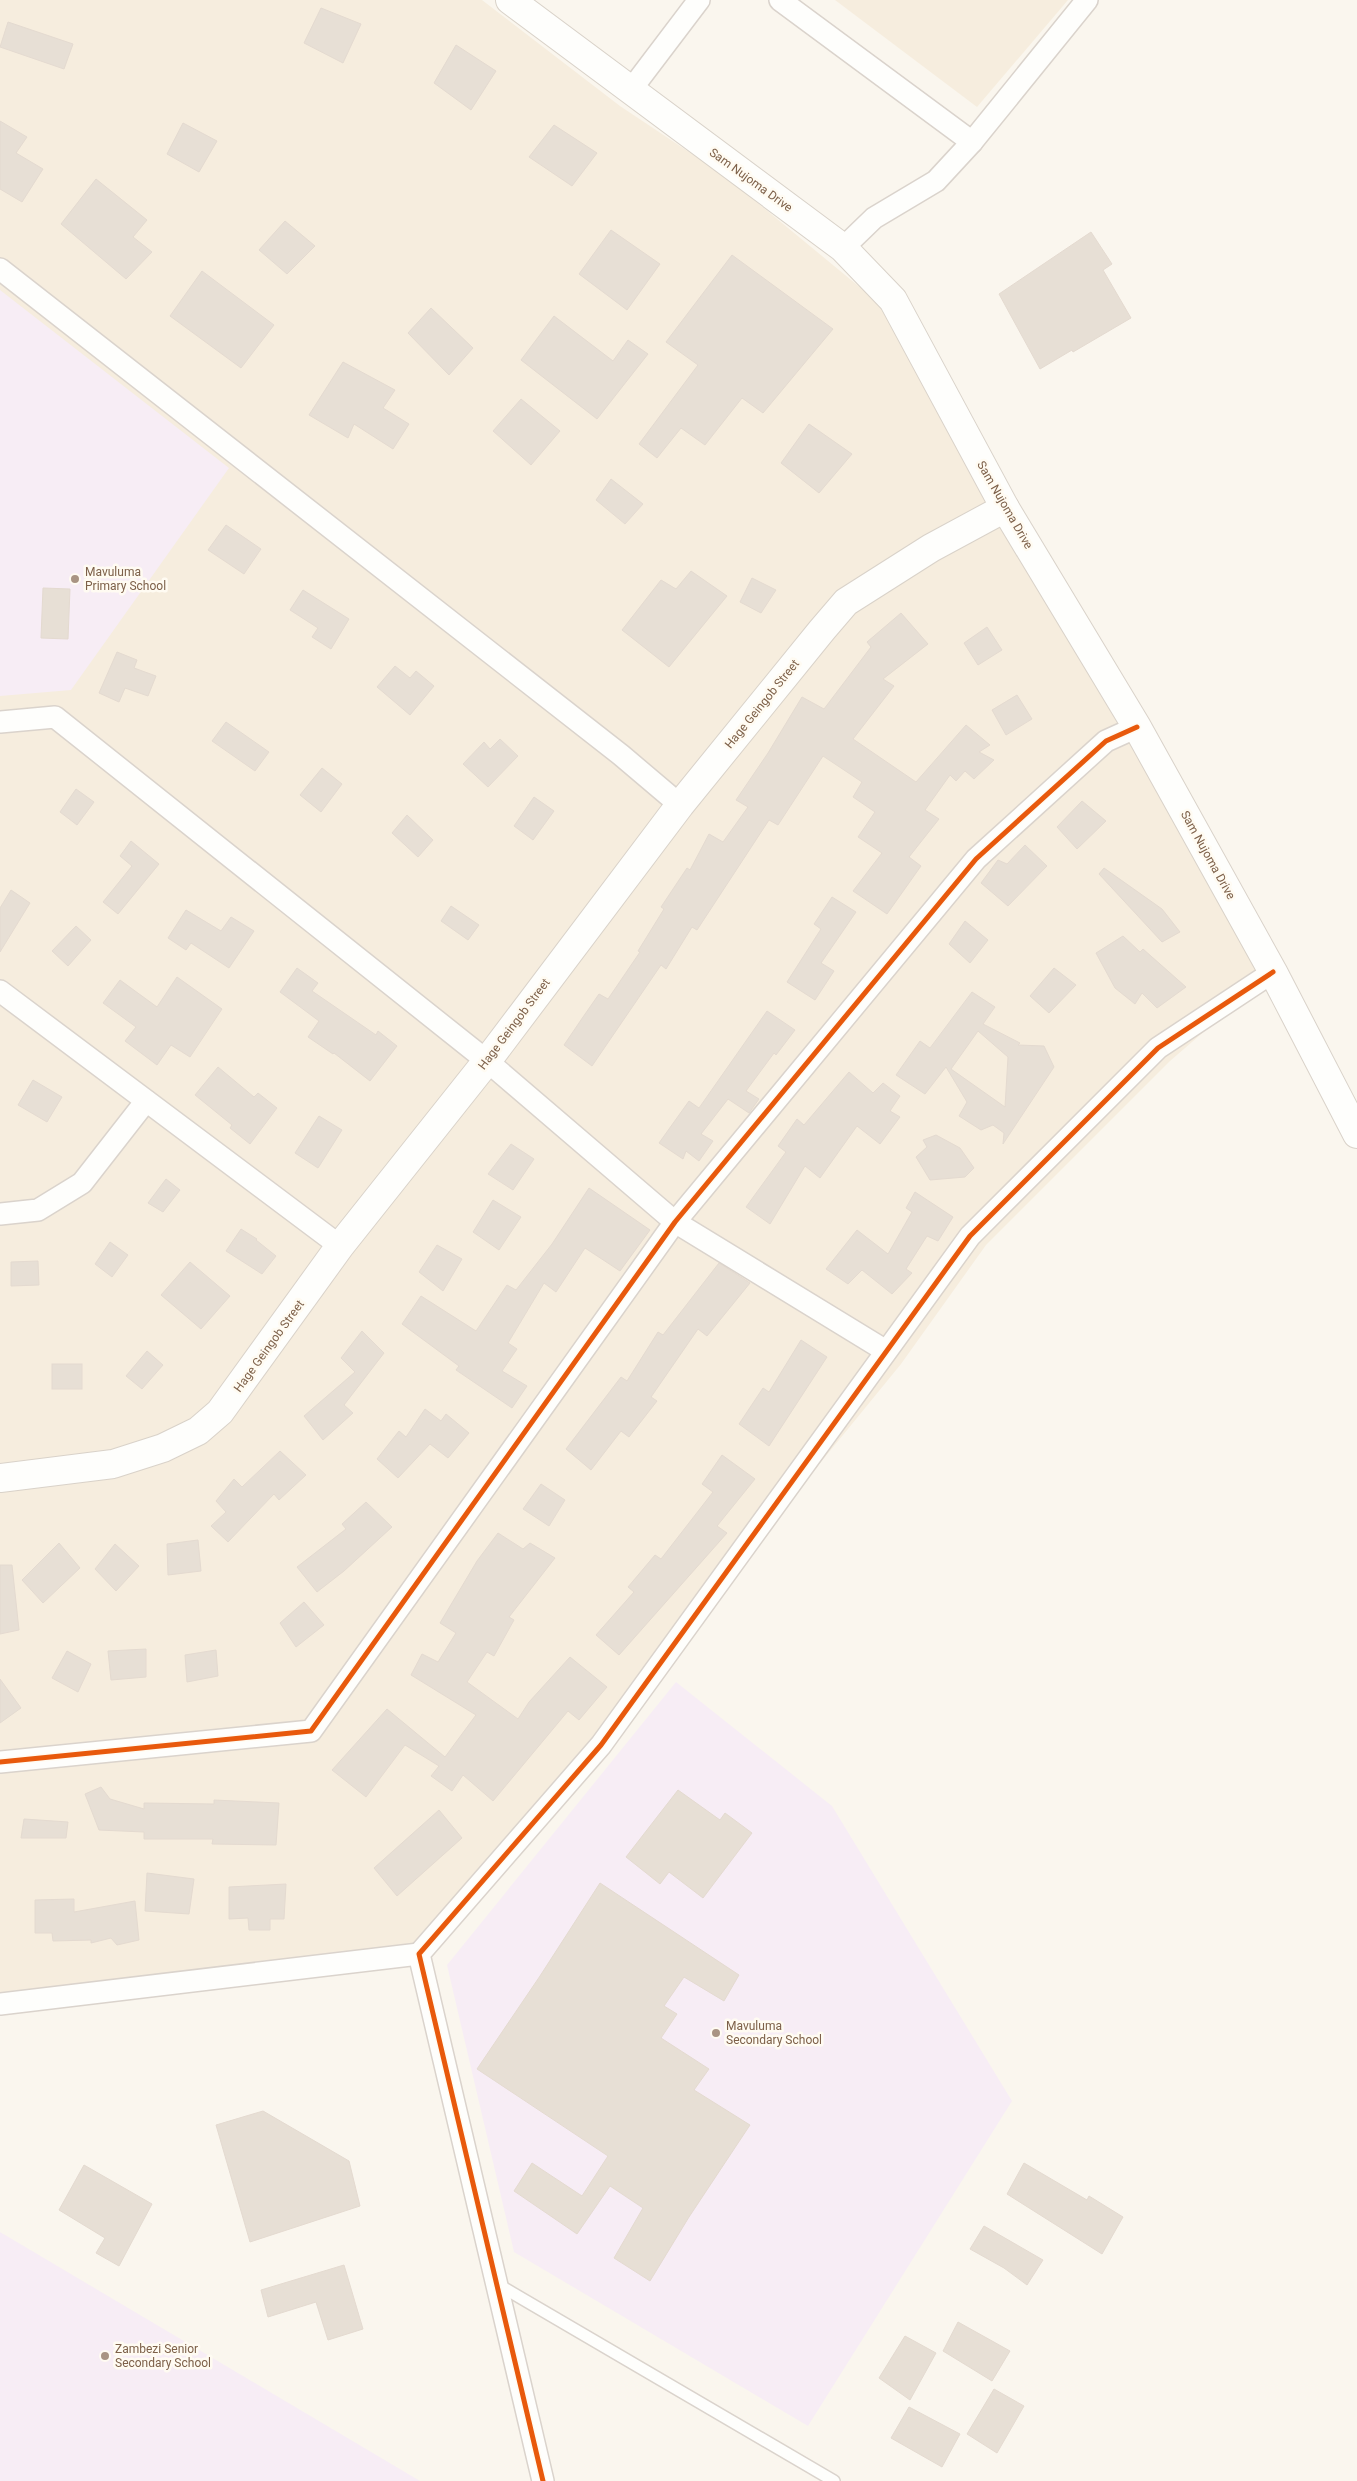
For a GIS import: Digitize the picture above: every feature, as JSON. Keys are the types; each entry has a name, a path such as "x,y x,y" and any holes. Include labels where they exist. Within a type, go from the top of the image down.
{"street":[{"name":"Sam Nujoma Drive","path":"510,0 843,248 893,300 1005,508 1137,727 1273,972 1357,1134"},
{"path":"630,91 699,0"},
{"path":"780,0 972,142"},
{"path":"843,248 874,218 936,181 972,142 1087,0"},
{"path":"0,268 621,755 680,805"},
{"name":"Hage Geingob Street","path":"0,1478 113,1464 163,1448 198,1431 231,1399 340,1246 487,1061 680,805 846,602 930,548 1005,508"},
{"path":"0,722 55,717 487,1061 675,1222 886,1351"},
{"path":"0,1762 310,1731 675,1222 976,859 1106,740 1137,727"},
{"path":"0,2004 418,1954 601,1744 970,1236 1158,1048 1273,972"},
{"path":"0,991 340,1246"},
{"path":"0,1214 38,1210 82,1183 146,1101"},
{"path":"418,1954 543,2481"}],"lane":[{"path":"497,2284 834,2481"}],"shaded area":[{"path":"0,0 482,0 620,106 725,176 879,303 1273,972 1170,1061 986,1245 901,1364 419,1954 0,2004"},
{"path":"835,0 1068,0 977,107"},
{"name":"Mavuluma Primary School","path":"0,290 229,468 71,690 0,696"},
{"name":"Mavuluma Secondary School","path":"676,1682 832,1806 1012,2101 808,2426 514,2252 447,1965"},
{"name":"Zambezi Senior Secondary School","path":"0,2232 420,2481 0,2481"}],"building":[{"path":"321,8 361,24 343,63 304,43"},
{"path":"8,22 73,44 64,69 0,47"},
{"path":"456,45 496,71 471,110 434,83"},
{"path":"0,121 27,137 16,153 43,169 22,202 0,189"},
{"path":"183,123 217,141 199,172 167,154"},
{"path":"554,125 597,153 572,186 529,157"},
{"path":"96,179 147,220 133,237 152,252 126,279 61,224"},
{"path":"285,221 315,246 287,274 259,250"},
{"path":"611,230 660,264 627,310 579,274"},
{"path":"1091,232 1112,264 1103,270 1131,318 1040,369 999,294"},
{"path":"732,255 833,329 763,413 742,398 705,445 681,428 657,458 639,444 698,365 666,342"},
{"path":"202,271 274,325 241,368 170,316"},
{"path":"431,308 473,348 449,375 408,333"},
{"path":"554,316 613,361 628,340 648,354 597,419 521,360"},
{"path":"343,362 395,390 383,408 409,424 393,449 354,424 348,438 309,415"},
{"path":"521,399 560,431 531,465 493,431"},
{"path":"809,424 852,454 819,493 781,463"},
{"path":"611,479 643,504 625,524 596,500"},
{"path":"226,525 261,549 244,574 208,550"},
{"path":"691,571 727,596 669,667 622,630 661,580 676,589"},
{"path":"752,578 776,590 761,613 740,602"},
{"path":"43,588 70,589 68,639 41,638"},
{"path":"303,590 349,619 331,649 312,637 318,628 290,610"},
{"path":"901,613 928,644 883,679 894,686 853,739 916,782 966,725 990,745 979,752 994,760 974,779 965,771 956,781 950,775 925,810 939,819 909,857 921,866 887,914 853,891 882,853 858,837 875,812 853,797 862,782 823,756 778,825 769,820 697,930 692,927 666,969 661,965 592,1066 564,1045 583,1017 599,994 608,999 640,952 638,951 664,909 661,907 687,868 690,870 709,834 723,842 748,807 736,800 768,753 802,697 824,709 871,647 867,642"},
{"path":"987,627 1002,650 978,665 964,643"},
{"path":"117,652 137,660 134,668 156,676 148,696 125,688 119,702 99,693"},
{"path":"395,666 410,678 416,671 434,686 410,715 377,687"},
{"path":"1017,695 1032,719 1006,735 992,710"},
{"path":"226,722 269,752 255,771 212,741"},
{"path":"500,739 518,756 488,787 463,764 484,742 490,749"},
{"path":"322,768 342,784 321,812 300,795"},
{"path":"76,789 94,802 77,825 60,812"},
{"path":"534,797 554,811 533,840 514,826"},
{"path":"1082,801 1106,821 1077,849 1057,827"},
{"path":"407,815 433,840 418,857 392,833"},
{"path":"131,841 159,864 118,914 103,902 132,866 120,856"},
{"path":"1025,845 1047,866 1008,906 981,883 998,860 1007,864"},
{"path":"1104,868 1162,909 1180,932 1162,942 1099,874"},
{"path":"11,890 30,903 0,952 0,908"},
{"path":"832,897 856,912 821,963 834,971 815,1000 787,982 821,929 814,924"},
{"path":"451,906 479,925 468,940 441,921"},
{"path":"186,910 221,931 231,917 254,931 229,968 191,943 186,950 168,938"},
{"path":"965,921 988,940 970,963 949,944"},
{"path":"76,926 91,940 68,966 52,951"},
{"path":"1123,936 1140,952 1143,949 1186,987 1157,1008 1142,993 1135,1004 1115,988 1096,953"},
{"path":"297,968 318,983 312,991 376,1035 378,1031 397,1046 370,1081 334,1053 308,1037 319,1021 280,992"},
{"path":"1054,968 1076,985 1049,1013 1030,996"},
{"path":"177,977 222,1009 190,1057 171,1045 157,1065 125,1041 136,1027 103,1003 120,980 157,1007"},
{"path":"972,992 995,1007 983,1024 1020,1043 1018,1045 1044,1046 1054,1067 1003,1144 1004,1133 993,1125 981,1130 959,1116 967,1102 946,1067 925,1094 896,1075 920,1041 930,1048","holes":["978,1031 1008,1057 1005,1107 951,1069"]},
{"path":"767,1011 795,1030 776,1055 774,1053 746,1091 759,1099 749,1113 728,1099 701,1134 713,1141 699,1161 686,1151 683,1159 659,1143 689,1101 699,1108"},
{"path":"218,1067 254,1097 258,1093 277,1108 250,1144 230,1128 232,1125 195,1095"},
{"path":"849,1072 873,1093 883,1083 900,1096 890,1111 900,1117 880,1144 857,1126 820,1178 805,1166 770,1224 746,1207 786,1152 778,1146 797,1119 804,1125"},
{"path":"33,1080 62,1097 47,1122 18,1105"},
{"path":"319,1116 342,1130 318,1168 295,1153"},
{"path":"936,1135 960,1148 974,1168 965,1177 930,1180 916,1157 927,1147 923,1140"},
{"path":"511,1144 534,1159 513,1190 488,1174"},
{"path":"166,1179 180,1190 163,1212 148,1203"},
{"path":"589,1188 650,1230 620,1271 585,1248 556,1292 544,1283 508,1343 517,1349 502,1371 527,1386 512,1408 456,1370 459,1366 402,1324 421,1296 476,1331 507,1285 516,1290 552,1244"},
{"path":"915,1192 953,1217 938,1241 927,1236 906,1269 912,1273 892,1294 862,1270 848,1284 826,1269 857,1230 888,1254 912,1212 906,1208"},
{"path":"493,1200 521,1217 499,1250 473,1232"},
{"path":"241,1229 257,1239 276,1256 262,1274 226,1251"},
{"path":"110,1242 128,1255 112,1277 95,1264"},
{"path":"437,1245 462,1259 443,1291 419,1272"},
{"path":"38,1261 39,1285 11,1286 11,1262"},
{"path":"190,1262 230,1296 201,1329 161,1295"},
{"path":"719,1263 750,1283 707,1336 698,1329 651,1397 657,1401 629,1437 621,1431 591,1470 566,1449 621,1377 627,1381 658,1332 663,1335"},
{"path":"362,1331 384,1353 344,1405 353,1413 323,1440 304,1416 355,1372 341,1358"},
{"path":"801,1340 827,1357 769,1446 739,1424 763,1388 769,1392"},
{"path":"147,1351 163,1365 142,1389 126,1376"},
{"path":"52,1364 82,1364 82,1389 52,1389"},
{"path":"425,1409 441,1421 446,1414 469,1433 448,1458 430,1444 398,1478 377,1459 399,1431 406,1437"},
{"path":"280,1451 306,1475 279,1500 274,1494 228,1542 211,1526 226,1512 216,1501 234,1479 242,1487"},
{"path":"722,1455 755,1479 717,1526 727,1533 619,1655 596,1635 634,1592 628,1587 655,1555 661,1559 713,1492 702,1484"},
{"path":"541,1484 565,1500 549,1526 523,1509"},
{"path":"366,1502 392,1527 344,1571 317,1592 297,1567 346,1529 342,1524"},
{"path":"498,1533 523,1549 530,1543 555,1558 509,1617 514,1620 494,1656 487,1652 467,1682 518,1719 529,1702 570,1657 607,1687 579,1720 568,1711 493,1801 463,1775 452,1791 431,1776 439,1766 405,1745 366,1797 332,1770 387,1709 445,1757 476,1715 411,1675 422,1654 438,1662 456,1633 440,1623 477,1561"},
{"path":"198,1540 201,1571 168,1575 167,1544"},
{"path":"59,1543 80,1568 43,1603 22,1580"},
{"path":"115,1544 139,1566 116,1591 95,1569"},
{"path":"0,1565 12,1565 19,1630 0,1634"},
{"path":"304,1602 324,1625 296,1647 280,1623"},
{"path":"146,1649 146,1677 111,1680 108,1651"},
{"path":"216,1650 218,1676 187,1682 185,1655"},
{"path":"67,1651 91,1664 78,1692 52,1678"},
{"path":"0,1679 21,1708 0,1723"},
{"path":"101,1787 110,1799 144,1809 144,1803 214,1804 214,1800 279,1803 276,1845 212,1844 213,1839 144,1839 144,1832 99,1830 85,1794"},
{"path":"678,1790 720,1820 725,1813 752,1833 703,1898 669,1872 660,1884 626,1857"},
{"path":"439,1810 462,1838 397,1896 374,1868"},
{"path":"24,1819 68,1822 66,1838 21,1838"},
{"path":"147,1873 194,1879 189,1914 145,1911"},
{"path":"600,1883 739,1975 724,2001 684,1977 664,2006 677,2014 661,2038 709,2069 694,2090 750,2125 689,2217 650,2281 614,2258 643,2208 610,2186 577,2234 514,2191 532,2163 582,2196 608,2156 477,2069"},
{"path":"286,1884 284,1919 270,1919 270,1930 249,1930 248,1918 229,1919 229,1887"},
{"path":"74,1899 74,1912 135,1901 139,1940 117,1945 111,1938 91,1943 91,1940 53,1941 52,1933 35,1933 35,1900"},
{"path":"263,2111 349,2161 360,2206 250,2242 216,2125"},
{"path":"1024,2163 1087,2200 1089,2196 1123,2217 1102,2254 1007,2194"},
{"path":"84,2165 152,2204 119,2266 96,2253 105,2238 59,2210"},
{"path":"984,2226 1043,2260 1027,2285 1004,2268 970,2249"},
{"path":"344,2265 363,2329 328,2340 316,2302 268,2317 261,2290"},
{"path":"958,2322 1010,2351 992,2381 943,2351"},
{"path":"905,2336 936,2353 910,2400 879,2378"},
{"path":"994,2389 1024,2406 997,2453 967,2434"},
{"path":"909,2407 960,2434 942,2467 891,2438"}],"cycle path":[{"path":"0,1762 311,1731 675,1222 976,859 1106,741 1137,727"},
{"path":"543,2481 419,1954 601,1745 970,1236 1158,1048 1273,972"}],"place":[{"name":"Mavuluma Primary School","path":"75,579"},
{"name":"Mavuluma Secondary School","path":"716,2033"},
{"name":"Zambezi Senior Secondary School","path":"105,2356"}]}
